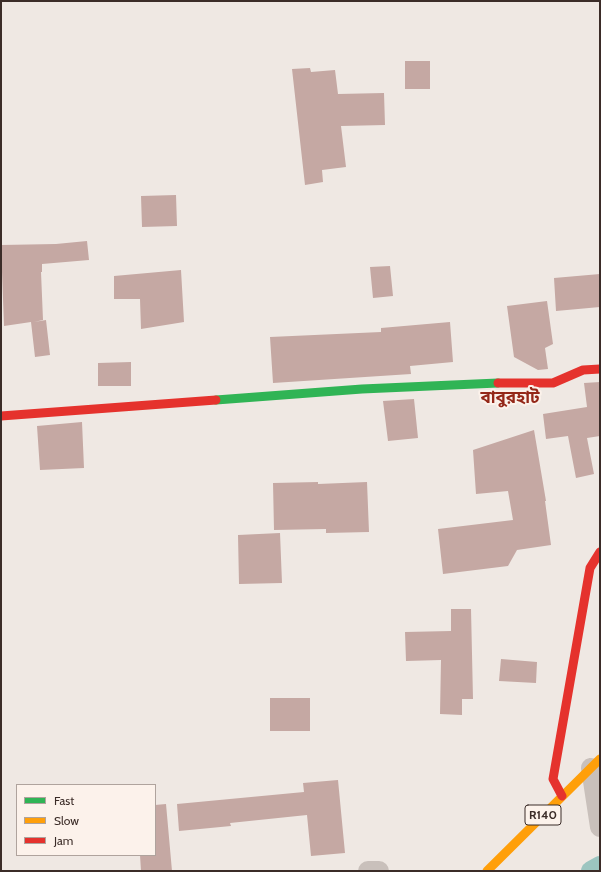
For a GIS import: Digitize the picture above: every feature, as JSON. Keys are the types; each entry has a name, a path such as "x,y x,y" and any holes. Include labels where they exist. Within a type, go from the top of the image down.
{"street":[{"path":"1,416 362,389 490,383 553,383 583,370 600,369"},
{"path":"562,796 552,779 590,568 600,552"},
{"path":"595,764 600,827"},
{"name":"R140","path":"487,871 595,764"},
{"path":"368,871 379,871"}],"building":[{"path":"405,61 430,61 430,89 405,89"},
{"path":"310,68 311,72 335,70 338,94 384,93 385,125 341,126 346,167 322,170 323,182 305,185 292,69"},
{"path":"176,195 177,226 142,227 141,196"},
{"path":"87,241 89,260 42,264 43,320 34,322 46,320 50,355 35,357 31,322 4,326 1,245 56,244"},
{"path":"390,266 393,296 373,298 370,267"},
{"path":"181,270 184,322 141,329 140,299 114,299 114,276"},
{"path":"600,274 600,307 556,311 554,278"},
{"path":"547,301 553,344 545,348 548,369 538,370 514,357 507,306"},
{"path":"450,322 453,362 410,366 411,374 273,383 270,337 381,332 381,328"},
{"path":"131,362 131,386 98,386 98,363"},
{"path":"600,382 600,436 587,438 594,474 576,478 568,436 546,439 543,414 587,407 584,383"},
{"path":"414,399 418,438 388,441 383,401"},
{"path":"82,422 84,468 40,470 37,426"},
{"path":"534,430 546,501 551,545 517,550 508,566 443,574 438,529 513,520 508,491 476,494 473,450"},
{"path":"318,482 318,484 367,482 369,532 326,533 326,529 274,530 273,483"},
{"path":"280,533 282,583 239,584 238,535"},
{"path":"451,609 471,609 473,699 462,699 462,715 440,714 441,660 406,661 405,632 451,631"},
{"path":"501,659 537,662 536,683 499,681"},
{"path":"270,698 310,698 310,731 270,731"},
{"path":"338,780 345,853 311,856 307,815 230,823 231,826 179,831 177,804 304,792 303,783"},
{"path":"166,804 172,871 141,871 140,856 156,856 156,805"}],"waterway":[{"path":"591,871 600,866"}],"traffic: fast":[{"path":"216,400 362,389 498,383"}],"traffic: slow":[{"path":"487,871 600,759"}],"traffic: jam":[{"path":"498,383 553,383 583,370 600,369"},
{"path":"1,416 216,400"},
{"path":"562,796 553,779 590,568 600,552"}],"district":[{"name":"বাবুরহাট","path":"510,398"}]}
